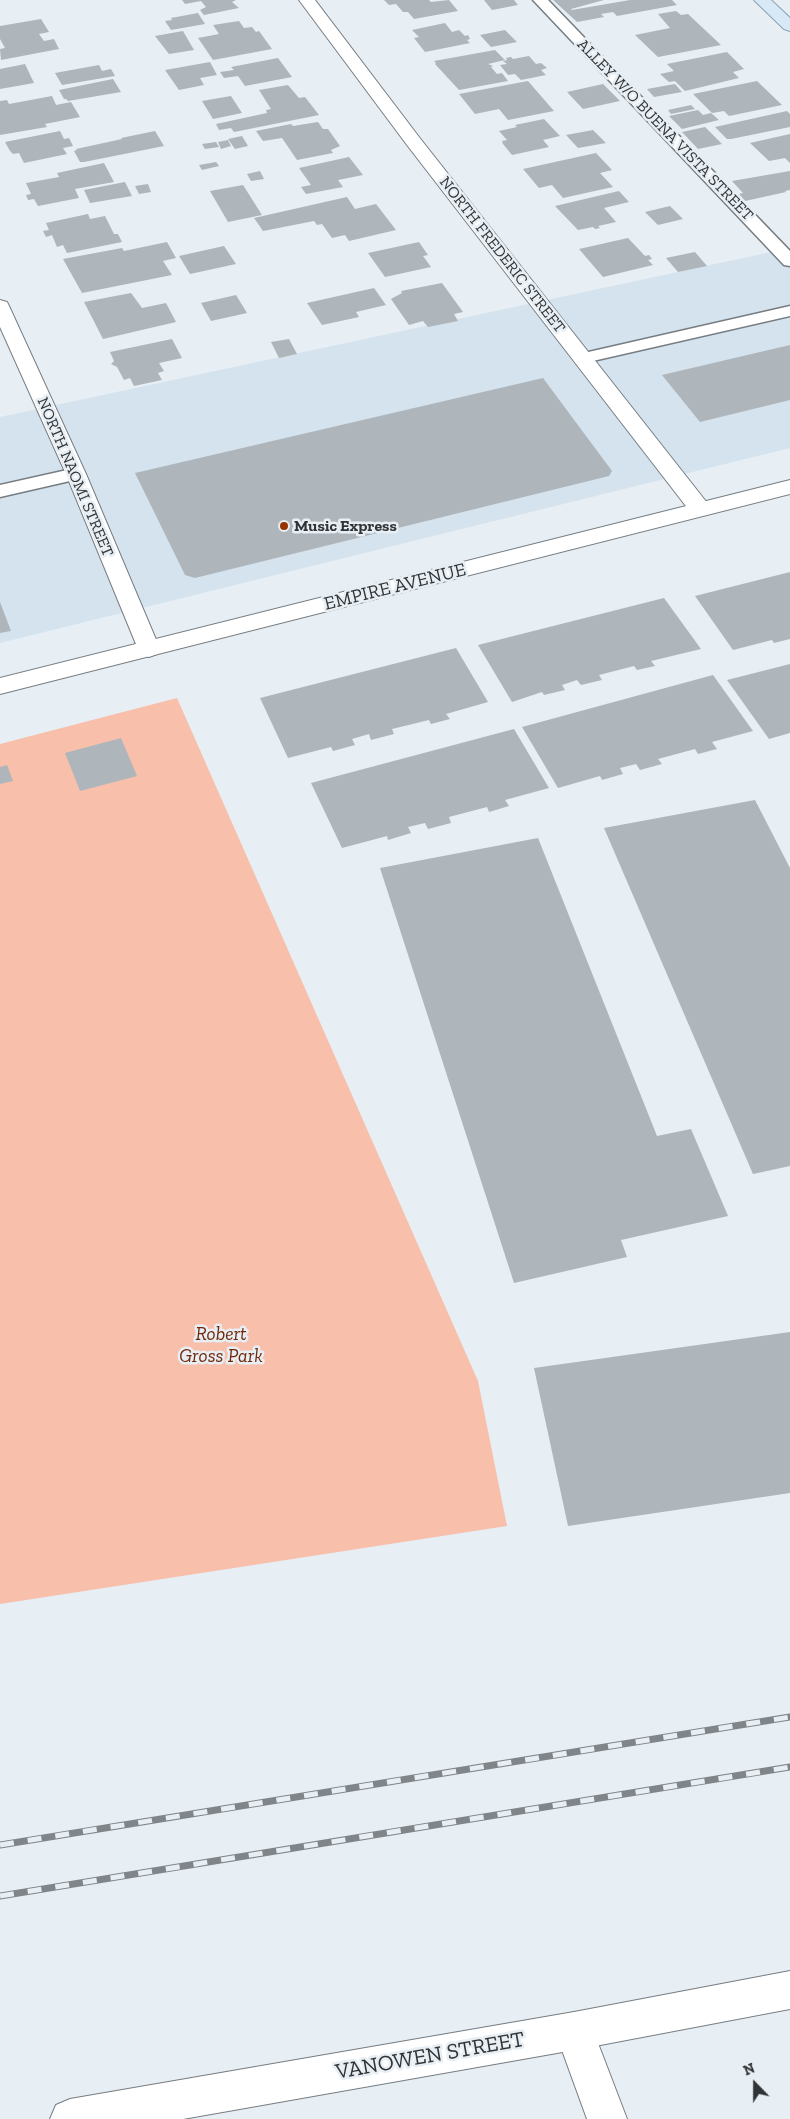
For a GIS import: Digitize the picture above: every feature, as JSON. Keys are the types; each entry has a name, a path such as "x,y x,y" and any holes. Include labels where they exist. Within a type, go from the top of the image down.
{"main road":[{"path":"762,0 790,26"}],"street":[{"name":"NORTH FREDERIC STREET","path":"307,0 413,141 700,509"},
{"name":"NORTH NAOMI STREET","path":"0,306 76,474 149,649"},
{"name":"EMPIRE AVENUE","path":"0,686 790,487"},
{"name":"VANOWEN STREET","path":"70,2119 574,2031 790,1990"},
{"path":"574,2031 607,2119"}],"lane":[{"name":"ALLEY W/O BUENA VISTA STREET","path":"540,0 790,261"},
{"path":"584,358 790,311"},
{"path":"0,491 76,474"}],"shaded area":[{"path":"790,248 790,448 0,643 0,417"}],"green space":[{"name":"Robert Gross Park","path":"177,698 478,1381 507,1526 0,1604 0,744"}],"building":[{"path":"182,0 236,0 232,2 239,8 204,15 200,10 206,7 201,1 185,4"},
{"path":"384,0 429,0 431,2 449,0 458,11 414,19 408,12 403,12 396,4 389,5"},
{"path":"484,0 514,0 518,5 492,10"},
{"path":"553,0 604,0 572,10 630,0 672,0 677,5 617,16 613,12 601,14 604,17 577,22"},
{"path":"676,11 681,15 688,14 721,45 658,57 635,35 670,28 658,14"},
{"path":"198,13 205,24 171,30 165,21 172,20 171,18"},
{"path":"41,19 49,32 39,34 44,41 54,39 59,49 1,60 0,49 5,48 0,39 0,26"},
{"path":"239,21 244,28 252,27 256,32 259,31 272,49 213,60 198,38 219,34 213,25"},
{"path":"445,23 452,32 459,30 465,36 468,35 470,39 467,40 470,43 425,52 414,38 419,37 412,30"},
{"path":"505,30 517,42 491,47 480,35"},
{"path":"183,31 194,50 169,54 155,36"},
{"path":"495,50 505,60 488,64 493,66 491,67 497,74 502,73 508,81 459,90 434,61"},
{"path":"727,52 744,69 733,72 739,78 685,91 675,81 669,82 660,74 674,71 667,64"},
{"path":"529,56 536,64 541,63 547,68 541,70 546,75 521,80 515,74 508,75 500,65 507,64 503,61 507,60 506,58 511,57 513,59"},
{"path":"278,58 292,77 245,86 238,76 224,78 220,72 234,70 231,67"},
{"path":"210,62 217,75 200,78 204,85 179,90 165,70"},
{"path":"25,64 34,83 0,89 0,69"},
{"path":"99,65 102,71 111,69 115,76 62,85 55,73"},
{"path":"113,79 121,92 68,101 64,99 59,90"},
{"path":"528,81 554,111 508,120 499,109 475,114 459,94"},
{"path":"757,81 782,105 729,116 724,111 712,113 693,94"},
{"path":"603,84 620,101 583,109 567,92"},
{"path":"675,84 682,92 654,97 647,89"},
{"path":"288,85 299,98 305,97 319,115 234,132 231,128 219,130 216,124 267,113 266,110 271,109 259,90"},
{"path":"52,96 56,105 71,102 80,117 45,124 47,127 0,135 0,101 7,100 9,104"},
{"path":"231,96 242,113 213,119 202,101"},
{"path":"691,105 695,109 671,114 668,110"},
{"path":"698,110 703,115 711,113 719,120 682,129 669,116"},
{"path":"787,111 790,114 790,127 727,139 715,127"},
{"path":"544,119 560,136 543,140 549,147 512,155 502,141 507,140 499,131 517,127 515,125"},
{"path":"318,122 323,129 328,129 340,146 331,150 333,153 297,160 282,138 263,141 256,131 291,124 293,126"},
{"path":"705,127 722,144 698,149 682,132"},
{"path":"593,130 606,143 578,148 566,135"},
{"path":"60,131 64,139 69,138 73,146 63,148 67,154 24,163 19,153 13,154 5,142"},
{"path":"155,131 164,146 84,162 80,162 74,151 76,149"},
{"path":"790,134 790,163 785,158 769,161 750,143"},
{"path":"242,136 248,146 235,149 228,139"},
{"path":"228,140 231,146 221,149 218,142"},
{"path":"216,142 219,147 205,149 202,144"},
{"path":"596,153 612,170 600,173 613,187 563,198 552,185 539,188 523,169"},
{"path":"349,157 363,175 338,180 343,187 306,194 301,187 311,185 299,168"},
{"path":"216,162 219,166 202,170 199,165"},
{"path":"104,163 114,182 75,189 79,198 38,206 34,199 28,200 26,195 31,194 26,183 59,177 57,173"},
{"path":"260,171 264,179 251,181 247,174"},
{"path":"790,171 790,190 745,201 739,194 743,193 732,181"},
{"path":"125,182 132,196 90,203 84,190"},
{"path":"148,184 151,192 139,194 135,186"},
{"path":"243,185 262,215 228,222 210,191"},
{"path":"619,191 629,202 604,208 616,222 598,226 600,228 595,229 593,227 578,230 555,206"},
{"path":"347,197 355,209 376,204 396,230 349,241 345,235 332,238 322,224 317,225 314,221 263,231 254,218"},
{"path":"670,206 683,219 658,225 645,212"},
{"path":"88,214 90,219 105,216 114,234 118,234 122,242 67,253 63,245 57,247 52,235 46,237 43,231 49,230 46,223"},
{"path":"628,238 645,256 649,255 652,259 648,260 653,265 603,277 579,249"},
{"path":"167,242 176,258 163,261 172,275 82,293 63,259 122,248 124,251"},
{"path":"419,242 428,255 423,256 431,267 385,277 368,253"},
{"path":"224,246 236,264 190,274 179,256"},
{"path":"695,252 707,266 678,272 666,258"},
{"path":"442,283 463,312 454,314 458,321 428,327 423,321 409,325 391,299 402,293 401,291"},
{"path":"374,288 386,305 356,312 359,317 322,325 307,303"},
{"path":"131,293 142,308 166,303 176,322 103,339 84,302"},
{"path":"236,295 247,313 211,321 201,303"},
{"path":"172,339 182,358 159,363 164,371 158,373 162,380 134,386 130,378 124,380 117,367 111,364 114,361 110,352"},
{"path":"289,339 297,354 279,358 271,342"},
{"path":"790,345 790,400 700,422 662,375"},
{"name":"Music Express","path":"543,378 612,471 609,476 195,578 185,575 135,473"},
{"path":"790,572 790,639 774,643 772,640 733,650 695,596"},
{"path":"664,598 701,649 651,661 655,666 637,670 634,666 599,675 602,680 581,685 577,680 562,685 565,690 544,695 542,692 512,702 478,645"},
{"path":"0,602 11,631 0,633"},
{"path":"456,648 488,702 446,714 450,719 431,724 429,720 392,729 394,734 371,740 369,734 352,739 355,745 333,751 331,747 288,758 260,698"},
{"path":"790,664 790,733 769,739 727,680"},
{"path":"713,675 753,731 712,742 717,749 698,754 695,749 658,759 662,764 640,770 636,764 620,768 623,774 602,780 600,776 558,788 522,727"},
{"path":"514,729 549,788 505,800 509,806 489,812 487,807 449,817 451,823 428,829 425,823 408,827 411,833 388,840 387,836 342,848 311,783"},
{"path":"121,738 137,776 80,791 65,753"},
{"path":"7,765 13,781 0,784 0,767"},
{"path":"755,800 790,868 790,1166 753,1174 604,828"},
{"path":"538,838 657,1136 691,1129 728,1216 621,1240 627,1257 514,1283 380,868"},
{"path":"790,1332 790,1493 568,1526 534,1368"}],"railway":[{"path":"0,1845 790,1717"},
{"path":"0,1896 790,1767"}],"place":[{"name":"Music Express","path":"284,526"}]}
